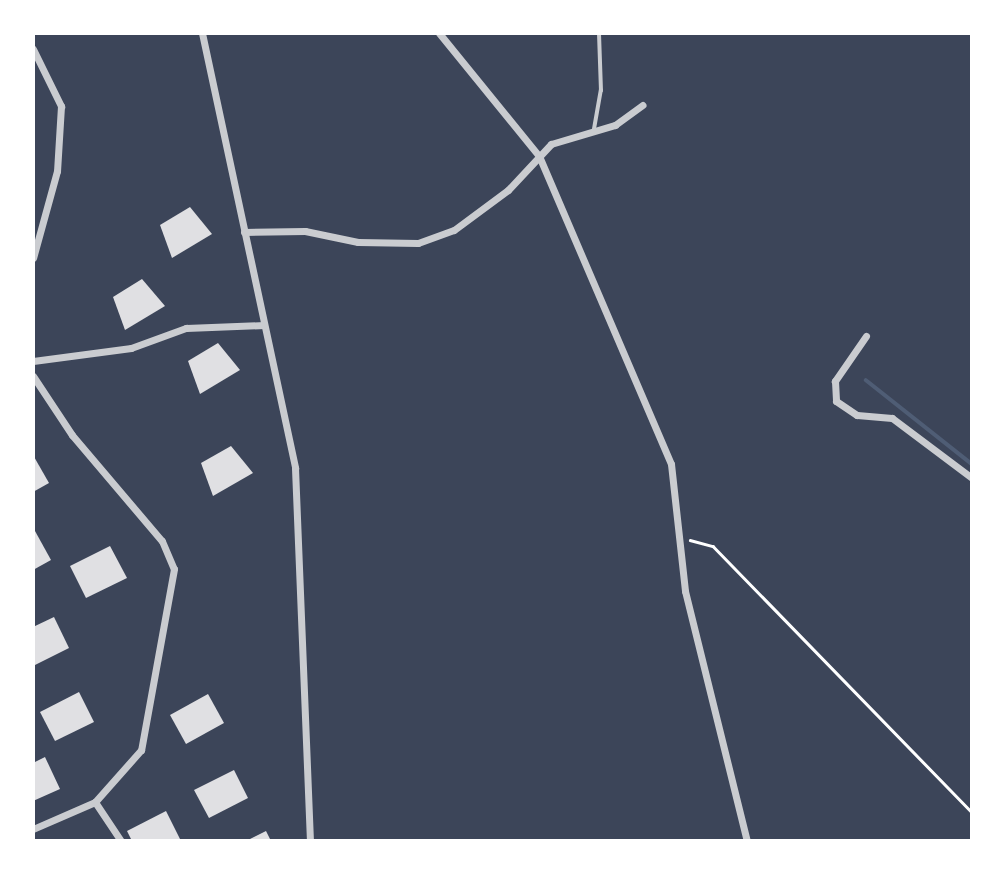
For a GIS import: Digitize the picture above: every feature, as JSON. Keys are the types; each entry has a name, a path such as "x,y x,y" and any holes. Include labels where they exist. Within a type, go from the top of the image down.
{"street":[{"path":"202,33 295,468 310,841"},
{"path":"439,33 540,156 671,464 685,591 747,841"},
{"path":"33,49 61,106 57,171 33,258"},
{"path":"244,232 305,231 358,242 418,243 454,230 508,190 540,156 568,134 615,125 643,105"},
{"path":"33,361 131,348 186,328 264,325"},
{"path":"866,336 835,381 836,401 857,415 892,418 972,478"},
{"path":"33,376 72,435 162,541 174,569 141,750 95,802 33,829"},
{"path":"95,802 121,841"}],"lane":[{"path":"594,129 601,91 599,33"}],"path":[{"path":"681,541 713,546 972,812"}],"shaded area":[{"path":"33,33 972,33 972,841 33,841"}],"building":[{"path":"190,207 212,234 172,258 160,225"},
{"path":"142,279 165,306 125,330 113,297"},
{"path":"218,343 240,370 200,394 188,361"},
{"path":"231,446 253,473 213,496 201,463"},
{"path":"33,455 49,483 33,492"},
{"path":"35,531 51,560 33,570 33,532"},
{"path":"110,546 127,578 86,598 70,566"},
{"path":"54,617 69,648 33,666 33,627"},
{"path":"79,692 94,722 55,741 40,712"},
{"path":"208,694 224,723 186,744 170,715"},
{"path":"45,757 60,789 33,801 33,763"},
{"path":"234,770 248,798 209,818 194,790"},
{"path":"166,811 180,839 132,841 127,831"},
{"path":"266,831 271,841 246,841"}],"waterway":[{"path":"866,380 972,464"}]}
